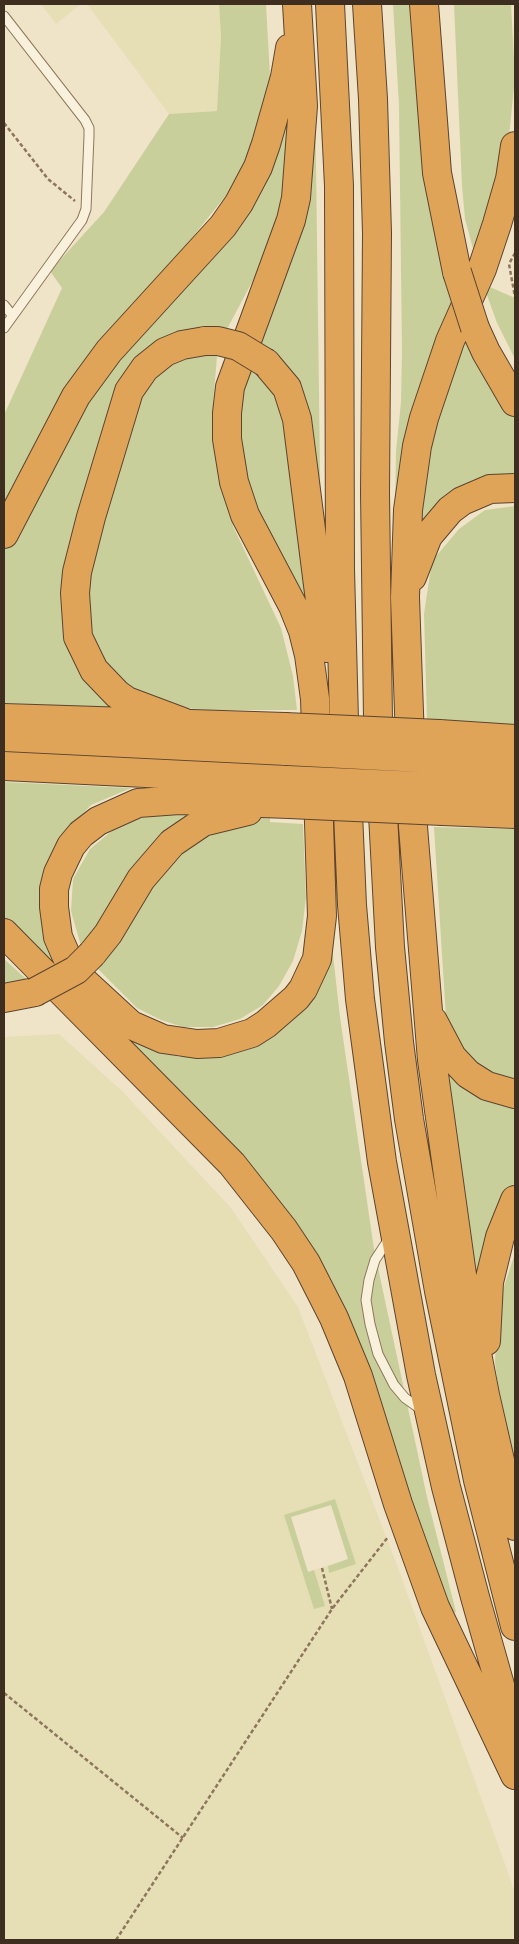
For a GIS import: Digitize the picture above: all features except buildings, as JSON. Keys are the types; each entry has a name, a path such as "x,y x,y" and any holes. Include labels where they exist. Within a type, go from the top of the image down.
{"highway":[{"path":"4,534 62,422 82,388 109,351 223,226 239,203 258,167 275,114 291,44 296,4"},
{"path":"288,792 195,800 144,802 125,808 98,821 81,834 71,846 58,873 54,889 58,937 81,979 131,1025 163,1039 197,1044 219,1043 252,1033 266,1024 296,998 303,989 317,958 322,916 315,699 309,655 303,631 293,606 245,516 234,482 227,439 230,386 291,220 296,198 304,106 296,4"},
{"path":"330,4 338,168 340,569 348,828 360,999 375,1119 394,1230 430,1416 474,1597 515,1738"},
{"path":"367,4 373,99 377,233 375,507 378,710 383,845 390,947 408,1109 439,1291 478,1480 515,1626"},
{"path":"424,4 437,172 457,272 475,328 490,359 515,402"},
{"path":"515,146 510,179 485,260 450,342 424,418 416,454 408,510 405,597 412,827 425,1000 445,1167 462,1275 485,1395 515,1526"},
{"path":"183,722 127,701 117,694 94,670 78,637 75,593 77,572 91,517 129,391 145,368 165,352 182,345 204,341 218,341 238,346 266,362 287,388 299,427 348,828"},
{"path":"405,597 428,536 450,510 462,501 490,490 515,488"},
{"path":"4,718 183,722 285,739"},
{"path":"4,737 285,739 439,747 515,762"},
{"path":"439,747 515,739"},
{"path":"4,766 288,792 442,799 515,814"},
{"path":"442,799 515,790"},
{"path":"4,998 35,992 76,970 108,934 140,879 156,859 186,832 214,818 288,792"},
{"path":"4,933 232,1164 274,1215 306,1263 334,1318 358,1376 398,1504 436,1607 515,1775"},
{"path":"425,1000 438,1031 460,1066 487,1086 515,1094"},
{"path":"485,1395 489,1282 500,1237 515,1200"}],"lane":[{"path":"4,16 23,38 89,128 86,209 82,220 4,328"},
{"path":"4,305 12,315"},
{"path":"394,1230 375,1260 370,1274 366,1300 370,1324 378,1354 394,1385 405,1398 430,1416"}],"path":[{"path":"4,123 48,179 86,209"},
{"path":"515,253 509,264 515,298"},
{"path":"116,1940 332,1609 389,1535"},
{"path":"322,1568 332,1609"},
{"path":"4,1693 183,1838"}],"shaded area":[{"path":"41,4 81,4 56,24"},
{"path":"87,4 219,4 221,37 217,111 169,114"},
{"path":"59,1034 122,1091 231,1208 298,1307 397,1565 515,1892 515,1940 4,1940 4,1037","holes":["331,1505 348,1559 308,1572 291,1517"]}],"green space":[{"path":"219,4 266,4 270,76 252,150 227,194 176,258 4,517 4,415 62,288 50,271 104,212 169,114 217,111 221,37"},
{"path":"393,4 416,4 454,308 394,571 396,451 401,402 402,352 399,106"},
{"path":"454,4 511,4 515,77 508,147 475,256 465,219 462,186"},
{"path":"291,85 287,206 268,252 226,331 152,351 70,571 117,709 4,703 4,548 34,498 79,410 138,330 201,264"},
{"path":"315,85 321,548 315,504 259,346"},
{"path":"483,284 515,298 515,359 497,323"},
{"path":"463,330 504,402 515,417 515,480 418,533 423,468"},
{"path":"184,356 217,356 212,417 219,477 234,528 281,628 293,676 297,710 206,710 175,707 127,689 90,644 85,581 142,387 166,365"},
{"path":"246,366 257,373 283,403 318,632 278,562 240,465 239,412"},
{"path":"515,506 515,724 479,727 427,721 424,614 432,561 459,529 485,510"},
{"path":"4,782 131,788 91,805 68,829 53,851 44,882 61,969 52,974 4,928"},
{"path":"216,809 118,898 81,946 71,911 73,879 90,849 119,825 159,810"},
{"path":"270,818 270,822 303,824 306,897 302,931 293,961 279,986 263,1005 240,1019 213,1027 183,1027 161,1020 137,1008 97,968 119,940 145,894 169,860 201,836 237,822"},
{"path":"434,827 515,829 515,1084 501,1082 467,1061 446,1018"},
{"path":"330,928 340,1017 374,1249 427,1497 456,1612 451,1614 344,1308 116,1031 145,1047 179,1057 223,1054 258,1040"},
{"path":"4,959 32,984 4,990"},
{"path":"447,1058 515,1098 515,1187 476,1303"},
{"path":"515,1253 515,1472 499,1395 495,1362 497,1308"},
{"path":"335,1499 356,1564 329,1573 328,1566 348,1559 331,1505 291,1517 308,1572 314,1570 325,1606 314,1609 284,1515"}]}
